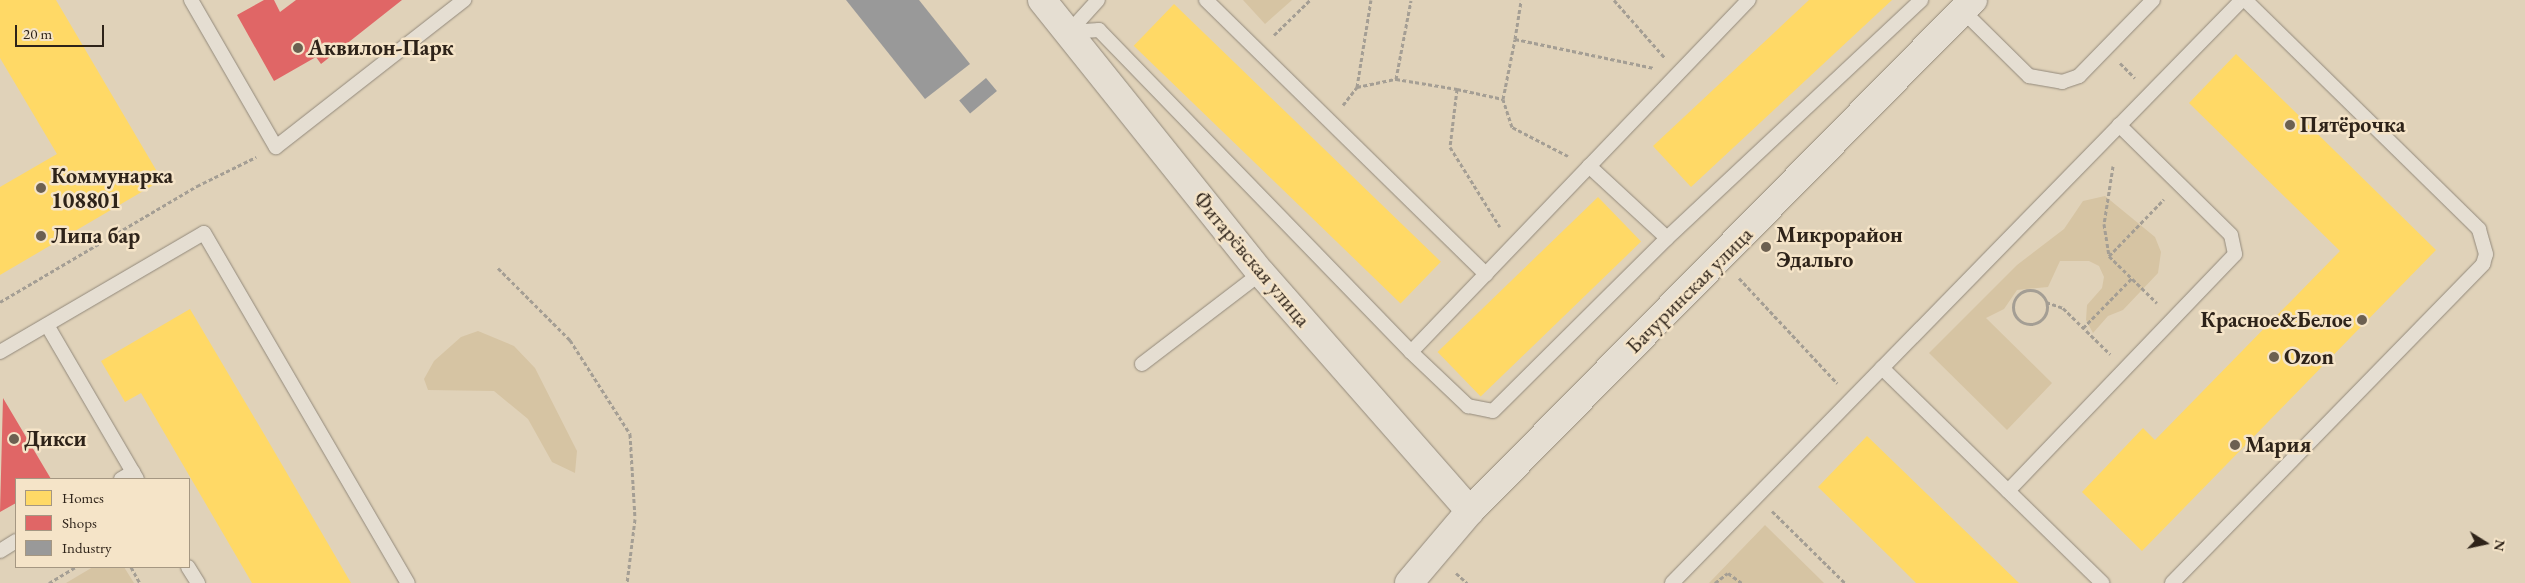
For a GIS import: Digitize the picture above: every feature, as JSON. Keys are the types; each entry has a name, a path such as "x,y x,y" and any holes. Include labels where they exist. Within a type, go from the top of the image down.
{"street":[{"name":"Фитарёвская улица","path":"1042,0 1261,273 1470,511"},
{"name":"Бачуринская улица","path":"1409,583 1470,511 1968,6"}],"lane":[{"path":"191,0 276,147 464,0"},
{"path":"1068,32 1098,0"},
{"path":"1206,0 1486,274"},
{"path":"1411,352 1750,0"},
{"path":"1068,32 1099,30 1411,352 1468,406 1493,411 1667,238 1921,0"},
{"path":"1968,6 2029,76 2039,80 2062,82 2079,76 2153,0"},
{"path":"1672,583 2243,0 2479,229 2486,254 2483,264 2172,583"},
{"path":"2008,491 2231,263 2235,248 2230,235 2119,126"},
{"path":"1590,166 1667,238"},
{"path":"0,352 204,233 408,583"},
{"path":"1142,364 1261,273"},
{"path":"47,325 130,477"},
{"path":"1882,368 2102,583"},
{"path":"0,551 15,542"},
{"path":"189,568 198,583"}],"path":[{"path":"1257,51 1310,0"},
{"path":"1330,122 1357,87 1371,0"},
{"path":"1396,79 1411,0"},
{"path":"1521,0 1503,99 1512,127 1590,166"},
{"path":"1614,0 1678,74"},
{"path":"1515,39 1678,74"},
{"path":"2106,48 2151,93"},
{"path":"1357,87 1396,79 1503,99"},
{"path":"1457,89 1450,147 1513,246"},
{"path":"2119,126 2104,224 2109,256 2175,321"},
{"path":"0,302 197,186 276,147"},
{"path":"2109,256 2179,184"},
{"path":"498,268 570,340 630,434 635,519 632,575 627,583"},
{"path":"1734,272 1852,399"},
{"path":"2083,328 2132,278"},
{"path":"2046,302 2044,318 2034,324 2018,320 2013,310 2015,299 2023,292 2039,293 2046,302 2063,308 2126,370"},
{"path":"1757,496 1845,583"},
{"path":"49,583 74,568"},
{"path":"132,568 140,583"},
{"path":"1450,568 1467,583"},
{"path":"1715,583 1728,572 1742,583"}],"shaded area":[{"path":"1243,0 1292,0 1265,24"},
{"path":"2105,196 2155,237 2161,252 2158,273 2123,310 2108,316 2093,333 2086,320 2087,305 2102,288 2104,277 2099,266 2089,261 2060,261 2048,287 2017,290 2004,309 1986,318 2052,383 2007,430 1929,353 2017,265 2064,229 2083,201"},
{"path":"478,331 514,346 535,368 577,451 575,473 552,462 528,419 494,391 428,390 424,379 434,361 461,337"},
{"path":"1765,525 1824,583 1709,583"},
{"path":"91,568 125,568 134,583 66,583"}],"building: Homes":[{"path":"0,0 56,0 162,180 0,275 0,187 57,154 0,58"},
{"path":"1809,0 1892,0 1691,187 1653,146"},
{"path":"1174,4 1441,262 1401,303 1134,46"},
{"path":"2236,54 2436,250 2142,551 2082,492 2143,428 2155,440 2340,251 2189,103"},
{"path":"1598,197 1641,242 1481,397 1438,352"},
{"path":"190,309 351,583 252,583 141,393 125,402 101,361"},
{"path":"1867,436 2019,583 1916,583 1818,487"}],"building: Shops":[{"name":"Аквилон-Парк","path":"264,0 274,0 280,12 296,0 402,0 321,64 316,57 274,81 237,15"},
{"name":"Дикси","path":"3,398 50,478 15,478 15,504 0,512"}],"building: Industry":[{"path":"846,0 919,0 970,64 925,99"},
{"path":"986,78 997,91 970,114 959,100"}],"place":[{"name":"Аквилон-Парк","path":"298,48"},
{"name":"Пятёрочка","path":"2290,125"},
{"name":"Коммунарка 108801","path":"41,188"},
{"name":"Липа бар","path":"41,236"},
{"name":"Микрорайон Эдальго","path":"1766,247"},
{"name":"Красное&Белое","path":"2362,320"},
{"name":"Ozon","path":"2274,357"},
{"name":"Дикси","path":"14,439"},
{"name":"Мария","path":"2235,445"}]}
